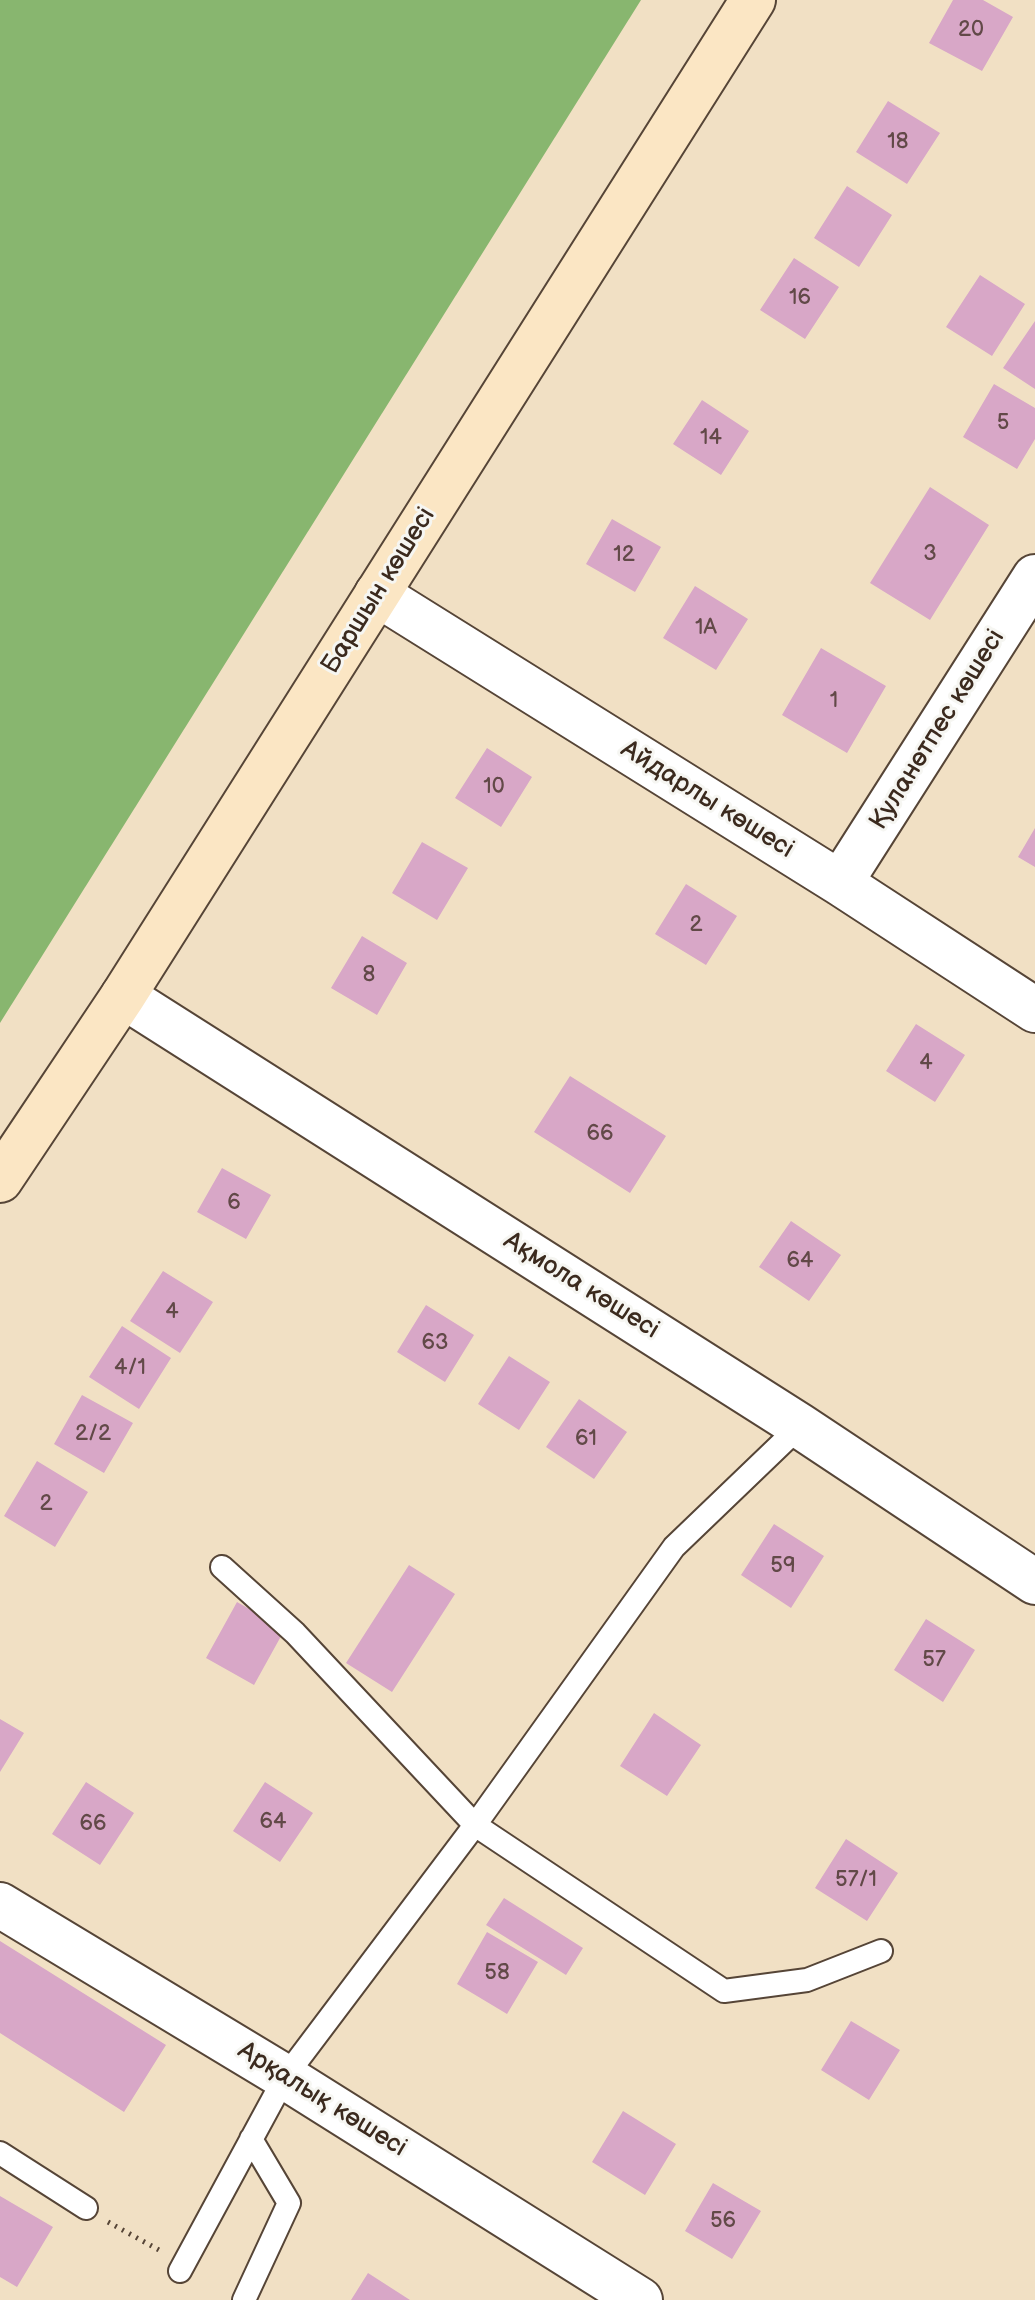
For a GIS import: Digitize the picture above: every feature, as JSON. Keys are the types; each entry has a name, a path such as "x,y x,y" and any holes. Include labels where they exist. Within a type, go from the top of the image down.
{"street":[{"name":"Баршын көшесі","path":"0,1180 123,996 753,0"},
{"name":"Қуланөтпес көшесі","path":"840,883 1035,577"},
{"name":"Айдарлы көшесі","path":"377,594 840,883 1035,1010"},
{"name":"Ақмола көшесі","path":"123,996 800,1426 1035,1582"},
{"name":"Арқалық көшесі","path":"0,1905 285,2077 640,2300"}],"lane":[{"path":"186,2261 285,2077 475,1825 674,1547 800,1426"},
{"path":"222,1567 295,1633 475,1825 724,1991 807,1980 881,1951"},
{"path":"244,2300 289,2203 251,2139"},
{"path":"0,2153 86,2208"}],"path":[{"path":"86,2208 165,2253 186,2261"}],"green space":[{"path":"0,0 641,0 0,1023"}],"building":[{"path":"953,0 983,0 1013,17 982,71 929,43"},
{"path":"888,101 940,133 907,184 856,152"},
{"path":"847,186 892,215 859,267 814,238"},
{"path":"794,258 839,287 805,339 760,310"},
{"path":"980,275 1025,304 992,356 946,327"},
{"path":"1035,321 1035,389 1003,368"},
{"path":"994,384 1035,408 1035,439 1017,469 963,437"},
{"path":"702,400 749,431 721,475 673,444"},
{"path":"930,487 989,525 930,620 870,583"},
{"path":"612,519 661,547 635,592 586,564"},
{"path":"695,586 748,619 716,670 663,638"},
{"path":"821,648 886,686 847,753 782,715"},
{"path":"487,748 532,777 501,827 455,798"},
{"path":"1035,828 1035,867 1018,857"},
{"path":"422,842 468,868 437,920 392,893"},
{"path":"686,884 737,916 706,965 655,934"},
{"path":"362,936 407,963 377,1015 331,988"},
{"path":"916,1024 965,1055 935,1102 886,1071"},
{"path":"570,1076 666,1136 630,1193 534,1132"},
{"path":"222,1168 271,1195 246,1239 197,1212"},
{"path":"791,1221 841,1255 809,1301 759,1267"},
{"path":"163,1271 213,1302 180,1353 130,1321"},
{"path":"426,1305 474,1335 445,1382 397,1352"},
{"path":"122,1326 171,1358 139,1409 89,1377"},
{"path":"509,1356 550,1382 519,1430 478,1404"},
{"path":"82,1395 133,1423 104,1473 54,1444"},
{"path":"579,1399 627,1432 594,1479 546,1447"},
{"path":"37,1461 88,1492 55,1547 4,1516"},
{"path":"774,1524 824,1556 791,1608 741,1575"},
{"path":"409,1565 455,1594 392,1692 346,1663"},
{"path":"237,1602 285,1629 254,1685 206,1658"},
{"path":"926,1619 975,1650 943,1702 894,1670"},
{"path":"654,1713 701,1745 667,1796 620,1766"},
{"path":"0,1719 24,1733 0,1772"},
{"path":"86,1782 134,1813 100,1865 52,1834"},
{"path":"265,1782 313,1813 280,1862 233,1831"},
{"path":"846,1839 898,1873 867,1921 815,1888"},
{"path":"504,1898 583,1948 566,1975 486,1925"},
{"path":"487,1932 538,1962 507,2014 457,1984"},
{"path":"0,1941 166,2045 124,2112 0,2033"},
{"path":"851,2021 900,2050 869,2100 821,2070"},
{"path":"623,2111 676,2144 645,2195 592,2162"},
{"path":"713,2183 761,2211 732,2259 685,2231"},
{"path":"0,2196 53,2227 17,2287 0,2277"},
{"path":"368,2273 410,2300 351,2300"}]}
